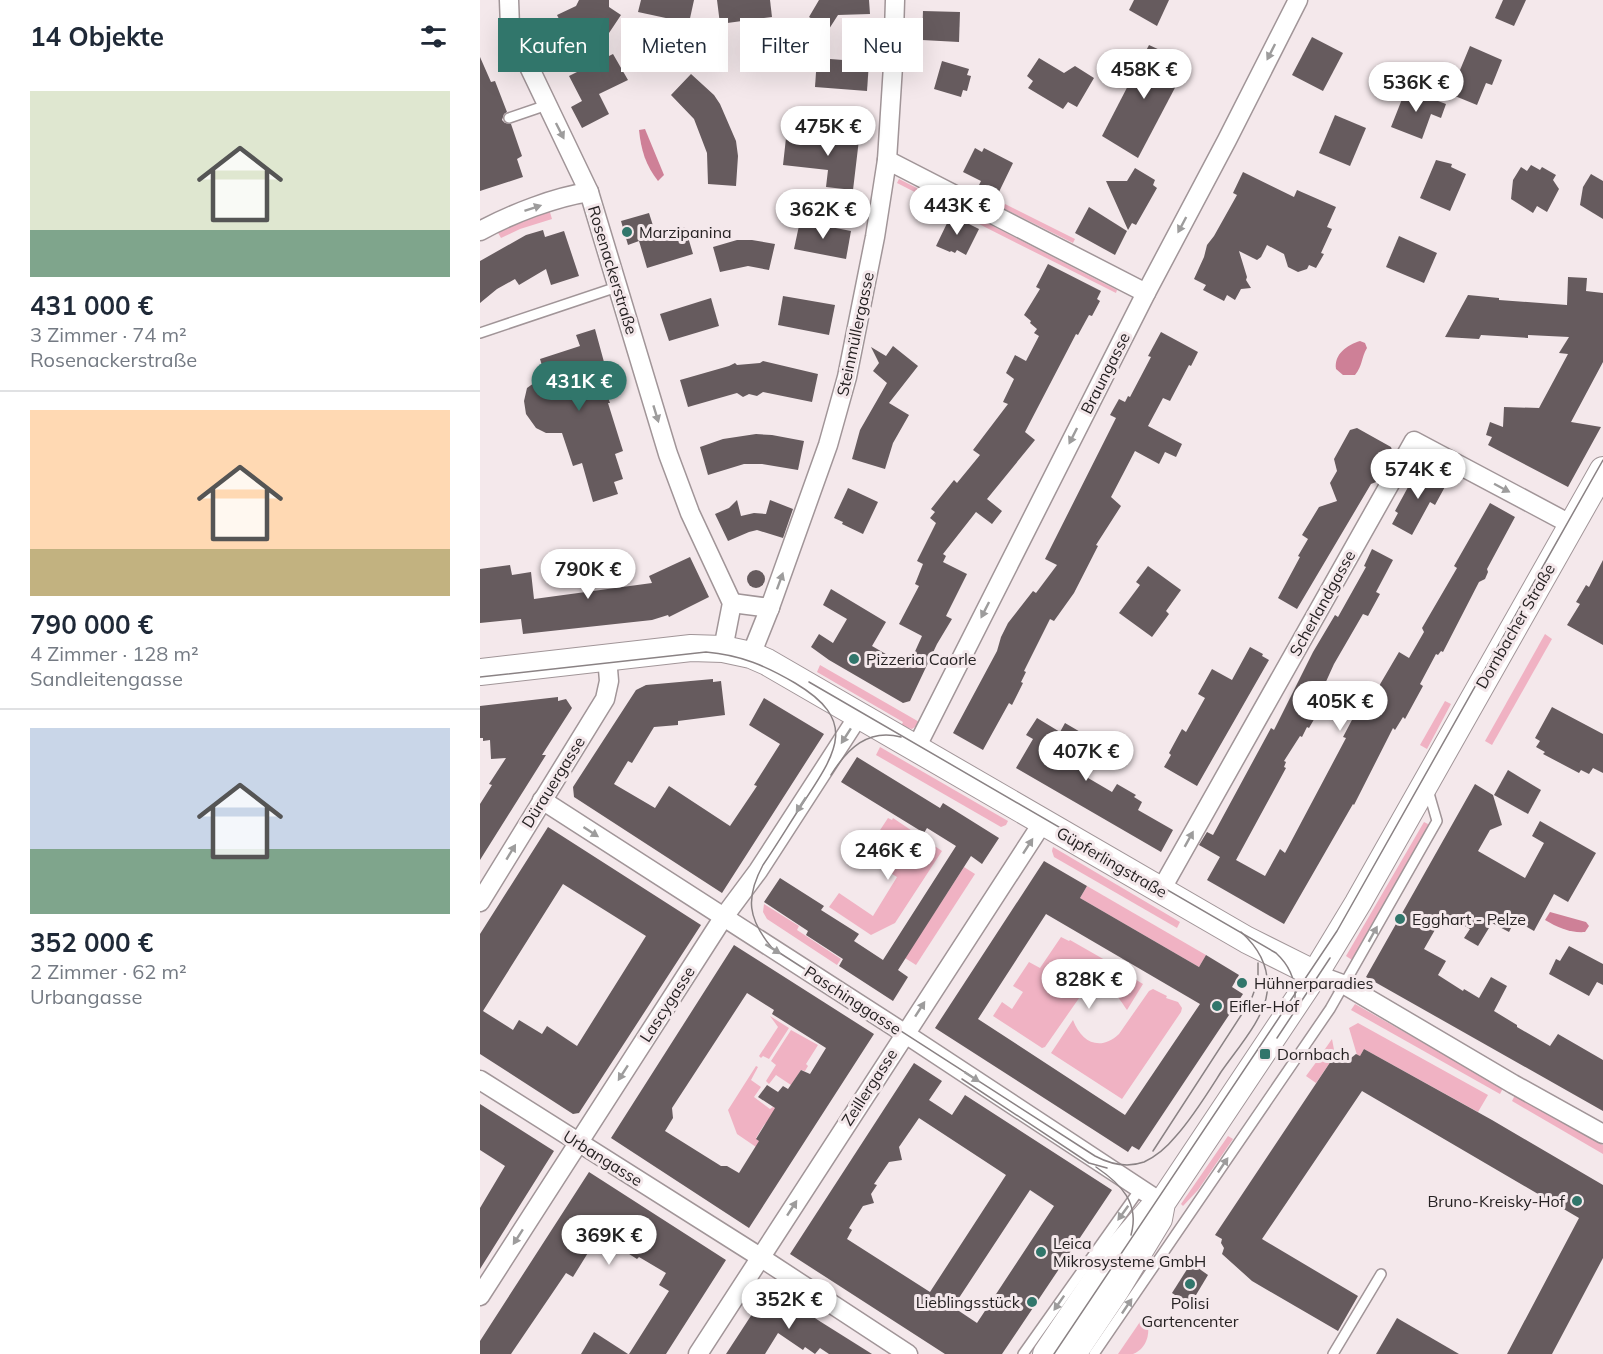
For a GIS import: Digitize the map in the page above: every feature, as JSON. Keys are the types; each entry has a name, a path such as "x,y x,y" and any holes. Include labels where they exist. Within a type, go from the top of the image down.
{"main road":[{"name":"Dornbacher Straße","path":"1162,1203 1315,974 1358,903 1603,470"},
{"name":"Güpferlingstraße","path":"480,672 691,648 723,649 751,655 859,715 1271,954 1315,974"},
{"path":"1046,1354 1115,1252 1152,1209 1162,1203"},
{"path":"1073,1354 1116,1290 1159,1219 1162,1203"}],"street":[{"name":"Rosenackerstraße","path":"509,0 510,27 589,192 668,454 690,513 732,603"},
{"name":"Steinmüllergasse","path":"751,655 828,445 847,377 875,237 887,160 895,0"},
{"name":"Braungasse","path":"915,748 1298,0"},
{"path":"887,160 1146,293"},
{"path":"480,231 505,217 589,192"},
{"name":"Scherlandgasse","path":"1161,890 1413,441 1572,525"},
{"path":"723,649 732,603 770,608"},
{"name":"Dürauergasse","path":"480,902 605,699 609,681 607,657"},
{"name":"Lascygasse","path":"480,1296 723,918 758,871 859,715"},
{"name":"Paschinggasse","path":"542,800 904,1033 1162,1203"},
{"name":"Zeillergasse","path":"698,1354 904,1033 1043,822"},
{"name":"Güpferlingstraße","path":"1315,974 1345,985 1512,1084 1603,1134"},
{"name":"Urbangasse","path":"480,1080 760,1257 908,1354"}],"lane":[{"path":"509,118 547,105"},
{"path":"480,333 617,288"},
{"path":"1095,1354 1345,985 1437,821 1426,782"},
{"path":"1023,1354 1140,1189"},
{"path":"1111,1279 1162,1203"},
{"path":"1333,1354 1381,1274"}],"shaded area":[{"path":"645,129 664,175 658,181 647,164 643,151 639,130"},
{"path":"899,179 974,217 972,221 897,183"},
{"path":"995,199 1075,239 1073,243 993,203"},
{"path":"549,209 552,219 520,229 501,238 497,231"},
{"path":"981,220 1117,290 1116,293 979,224"},
{"path":"1360,341 1365,343 1367,348 1359,368 1355,375 1343,375 1336,369 1339,355 1350,345"},
{"path":"1545,634 1552,639 1492,745 1485,741"},
{"path":"820,665 921,723 912,729 901,726 903,722 817,672"},
{"path":"1445,701 1451,704 1427,749 1420,745"},
{"path":"880,747 1008,821 1006,825 1001,827 876,755"},
{"path":"888,818 892,820 893,818 942,851 895,923 871,935 829,907 839,893 873,916 897,877 863,856"},
{"path":"1424,822 1428,824 1428,828 1352,960 1346,956"},
{"path":"1053,847 1180,922 1177,928 1054,857"},
{"path":"964,867 975,874 916,965 905,958"},
{"path":"1087,886 1206,955 1199,967 1080,898"},
{"path":"764,904 799,926 797,930 841,959 837,965 767,919 763,912"},
{"path":"1550,912 1586,922 1589,926 1585,932 1565,929 1545,920"},
{"path":"1061,937 1112,964 1110,969 1118,974 1123,972 1143,984 1127,1010 1108,988 1090,985 1042,1048 993,1016 1002,1002 1012,1009 1023,992 1013,986 1029,962 1040,968"},
{"path":"1153,989 1167,996 1166,998 1178,1002 1182,1008 1181,1012 1122,1099 1051,1053 1073,1020 1081,1034 1092,1042 1105,1042 1112,1039 1119,1034 1149,991"},
{"path":"1355,1004 1503,1088 1500,1094 1351,1010"},
{"path":"770,1016 789,1028 769,1059 759,1056 778,1027"},
{"path":"1358,1023 1488,1095 1478,1112 1364,1049 1360,1056 1357,1055 1349,1028"},
{"path":"791,1030 818,1045 806,1064 808,1066 805,1071 801,1070 791,1085 776,1075 769,1084 766,1081 776,1065 771,1061"},
{"path":"1332,1039 1335,1055 1316,1083 1306,1076 1317,1061 1319,1062 1318,1059"},
{"path":"756,1066 758,1067 751,1080 761,1087 754,1097 770,1109 773,1107 779,1111 764,1125 756,1138 760,1141 756,1147 737,1134 728,1110"},
{"path":"1515,1095 1603,1145 1603,1154 1512,1101"},
{"path":"1228,1136 1233,1139 1198,1190 1183,1206 1181,1204"},
{"path":"1144,1316 1148,1326 1148,1337 1143,1347 1133,1354 1118,1354"}],"building":[{"path":"579,0 609,0 609,7 621,15 609,33 609,18 558,18 557,15 576,6"},
{"path":"641,0 694,0 690,18 666,18 638,12"},
{"path":"717,0 770,0 772,17 740,18 740,21 728,23 728,18 719,18"},
{"path":"819,0 869,0 870,14 838,15 830,27 830,18 809,17"},
{"path":"1134,0 1169,0 1157,26 1129,10"},
{"path":"1503,0 1526,0 1514,26 1495,18"},
{"path":"923,11 960,12 959,42 923,40"},
{"path":"1312,37 1343,53 1323,91 1292,75"},
{"path":"1149,45 1188,63 1138,158 1102,136"},
{"path":"1470,46 1502,60 1492,85 1486,83 1477,105 1450,94"},
{"path":"613,54 621,72 628,80 599,94 609,114 582,128 571,107 582,101 569,76 577,72 609,72 609,56"},
{"path":"480,57 491,82 495,81 507,112 502,120 511,124 522,156 517,159 523,177 480,191"},
{"path":"1039,58 1064,73 1075,66 1094,78 1077,107 1068,102 1063,109 1028,88 1033,81 1027,76"},
{"path":"830,59 842,60 842,72 868,72 867,91 815,87 816,72 830,72"},
{"path":"942,61 969,69 967,75 971,76 967,91 963,90 961,97 934,89"},
{"path":"691,74 714,95 736,141 738,156 736,186 708,184 707,153 694,119 671,95"},
{"path":"1406,89 1446,104 1441,118 1431,114 1422,139 1391,127"},
{"path":"1335,115 1366,128 1350,166 1319,153"},
{"path":"833,127 860,131 853,190 826,187 828,170 783,165 786,138 831,144"},
{"path":"975,148 982,152 984,148 1013,163 998,194 979,185 981,181 963,172"},
{"path":"1436,160 1452,164 1451,167 1466,174 1450,211 1420,198"},
{"path":"1531,165 1540,170 1542,167 1556,175 1553,180 1559,189 1547,212 1537,206 1533,213 1511,199 1513,180 1521,167 1527,171"},
{"path":"1135,168 1155,180 1153,185 1157,188 1136,225 1132,223 1128,230 1106,181 1127,181"},
{"path":"1243,172 1294,197 1297,190 1336,207 1327,227 1332,229 1321,253 1324,254 1316,268 1309,265 1307,269 1298,272 1288,267 1284,254 1267,245 1257,260 1239,251 1246,280 1251,288 1241,289 1235,300 1227,295 1224,301 1203,290 1206,285 1194,279 1207,245 1237,195 1233,193"},
{"path":"1591,174 1603,181 1603,219 1580,205 1583,187"},
{"path":"1089,207 1127,231 1115,255 1075,233"},
{"path":"649,213 656,235 685,227 693,254 647,268 639,241 628,245 621,221"},
{"path":"951,215 979,229 966,255 957,250 955,253 936,246"},
{"path":"800,221 851,231 846,259 794,249"},
{"path":"543,230 545,237 564,231 579,276 551,285 546,269 519,285 515,279 497,289 480,303 480,261 526,235"},
{"path":"1399,236 1437,253 1424,283 1386,267"},
{"path":"737,240 775,244 769,270 748,266 720,272 713,247"},
{"path":"1048,264 1101,291 1097,299 1100,301 1092,316 1089,315 1078,335 1076,334 1025,432 1035,440 987,499 1002,511 992,524 976,512 943,554 946,556 943,562 967,574 946,616 952,619 937,644 910,701 903,703 811,647 819,634 833,643 847,619 823,605 831,589 886,622 872,646 908,667 922,636 899,624 919,586 915,584 923,564 917,561 936,523 930,518 935,512 931,509 954,480 957,483 980,455 973,450 1008,404 1003,402 1014,379 1006,373 1015,355 1026,361 1039,336 1034,333 1037,329 1024,315 1040,289 1036,287"},
{"path":"1568,277 1587,278 1586,291 1603,293 1603,362 1571,422 1601,427 1568,487 1488,445 1492,437 1486,435 1490,422 1503,427 1504,407 1539,408 1568,354 1559,353 1569,337 1528,335 1528,338 1481,335 1479,339 1445,337 1468,295 1499,298 1499,300 1567,305"},
{"path":"783,296 835,305 829,335 778,325"},
{"path":"711,298 719,326 669,341 660,314"},
{"path":"595,329 610,388 605,389 610,403 608,403 623,451 615,454 623,479 614,482 618,494 593,502 582,463 573,466 562,433 546,433 536,428 526,414 524,401 527,388 545,375 540,359 580,346 576,335"},
{"path":"1161,332 1198,352 1170,401 1163,398 1148,426 1182,444 1176,457 1165,452 1159,464 1135,451 1111,497 1121,506 1096,545 1098,546 1074,593 1054,621 1050,619 1024,671 1026,672 1021,682 1023,683 1012,705 1009,703 983,750 953,733 997,651 1008,623 1033,591 1036,593 1057,565 1045,559 1116,418 1110,415 1119,399 1125,402 1128,396 1130,397"},
{"path":"893,346 918,366 889,403 909,415 893,443 885,469 852,459 860,430 887,383 873,371 879,363 871,347 886,356"},
{"path":"763,361 818,374 812,402 763,392 757,396 749,394 743,397 737,393 688,407 680,380 735,363 737,365"},
{"path":"1357,428 1391,447 1393,453 1376,482 1371,484 1297,609 1278,598 1308,539 1302,535 1319,507 1337,501 1330,483 1337,471 1334,459 1350,430"},
{"path":"756,434 804,441 798,470 762,464 744,464 708,475 700,447 723,439"},
{"path":"1419,467 1447,483 1435,505 1430,502 1412,535 1392,524 1398,513 1395,511"},
{"path":"848,488 878,502 863,534 834,518"},
{"path":"737,500 741,516 754,513 766,514 770,500 793,509 783,538 757,530 728,541 715,514 729,508"},
{"path":"1490,503 1515,517 1487,569 1485,579 1479,582 1443,652 1436,654 1420,684 1423,686 1405,719 1403,717 1395,730 1393,728 1354,805 1284,924 1207,880 1220,857 1199,845 1207,832 1213,835 1271,728 1274,730 1313,652 1335,615 1338,617 1366,567 1364,566 1372,549 1393,560 1376,592 1380,594 1368,616 1363,614 1334,664 1324,686 1331,690 1309,728 1307,727 1302,737 1300,736 1284,761 1286,768 1236,860 1265,876 1280,849 1285,853 1346,738 1343,737 1353,718 1359,720 1399,652 1409,658 1424,632 1422,628 1457,568 1454,566"},
{"path":"690,557 709,597 669,617 668,615 652,620 523,634 521,619 480,623 480,569 510,565 512,575 531,572 534,599 652,583 649,576"},
{"path":"1603,560 1603,645 1567,625 1580,604 1576,602 1586,585 1589,587"},
{"path":"1148,566 1181,590 1166,611 1169,614 1152,637 1119,613 1140,585 1136,582"},
{"path":"756,570 762,573 765,579 762,585 756,588 750,585 747,579 750,573"},
{"path":"1250,647 1269,660 1197,786 1164,767 1171,755 1169,753 1182,729 1186,732 1205,698 1198,694 1212,669 1232,680"},
{"path":"713,679 713,682 721,681 725,715 678,721 678,725 654,727 632,763 628,761 614,784 655,808 669,786 730,826 757,786 754,785 780,744 749,725 764,698 824,734 722,893 574,797 573,787 636,690 646,685"},
{"path":"558,697 558,701 566,699 572,708 542,755 546,755 480,860 480,804 492,785 489,784 506,758 491,759 490,740 483,741 483,738 480,738 480,706"},
{"path":"1552,707 1603,734 1603,773 1593,768 1589,774 1581,770 1579,773 1543,754 1545,752 1536,747 1540,741 1535,738"},
{"path":"1037,718 1060,732 1065,723 1094,740 1078,769 1084,773 1083,775 1112,792 1117,784 1136,795 1134,797 1142,802 1138,810 1173,830 1161,852 1016,768 1033,739 1026,735"},
{"path":"857,757 940,808 943,803 999,838 982,864 971,856 898,970 908,977 893,1001 839,966 843,959 806,935 808,931 764,902 780,878 824,906 821,910 859,934 854,941 883,960 956,846 927,828 924,833 841,782"},
{"path":"1508,770 1541,790 1528,814 1494,795"},
{"path":"1475,784 1493,795 1502,825 1490,830 1478,851 1525,878 1544,843 1532,836 1540,821 1596,853 1568,902 1554,894 1534,931 1515,920 1509,932 1492,923 1478,946 1464,938 1470,929 1444,914 1424,949 1446,961 1438,975 1463,991 1464,989 1479,998 1491,977 1507,986 1494,1011 1517,1027 1550,1046 1558,1034 1603,1060 1603,1111 1366,977"},
{"path":"548,827 701,925 579,1113 573,1114 480,1054 480,934","holes":["563,884 646,936 577,1046 547,1026 542,1034 519,1020 513,1030 483,1011"]},
{"name":"Eifler-Hof","path":"1044,861 1087,886 1080,898 1199,967 1206,955 1239,975 1232,987 1243,994 1139,1150 1132,1146 1128,1152 935,1028","holes":["1046,914 1200,1004 1125,1115 978,1019"]},
{"path":"734,945 874,1034 749,1228 611,1138","holes":["747,993 774,1010 772,1014 826,1048 810,1074 801,1070 788,1089 783,1086 778,1092 767,1085 758,1097 775,1108 756,1139 759,1141 739,1173 727,1166 721,1166 665,1131 673,1118 672,1108"]},
{"path":"1569,946 1603,964 1603,985 1597,982 1589,996 1549,974 1556,959 1560,961"},
{"name":"Bruno-Kreisky-Hof","path":"1364,1049 1603,1185 1603,1258 1552,1354 1507,1354 1579,1218 1362,1091 1262,1239 1358,1296 1338,1331 1252,1281 1222,1254 1224,1248 1221,1243 1222,1239 1215,1235 1335,1055 1342,1059 1351,1058 1356,1054 1360,1056"},
{"path":"914,1063 942,1081 929,1100 952,1115 965,1095 1112,1190 1002,1354 945,1354 790,1254","holes":["919,1118 1006,1175 930,1292 847,1239 852,1230 849,1228 863,1206 874,1203 871,1194 877,1185 874,1184 889,1162 902,1160 899,1147","1030,1190 1054,1206 977,1323 953,1307"]},
{"path":"480,1104 554,1151 480,1269 480,1208 505,1166 480,1150"},
{"path":"589,1172 726,1260 666,1354 629,1354 669,1291 659,1285 666,1273 639,1257 637,1259 599,1235 573,1277 566,1273 511,1354 480,1354 480,1341"},
{"name":"Polisi Gartencenter","path":"1191,1263 1208,1275 1190,1305 1172,1293"},
{"path":"769,1288 872,1354 829,1354 820,1348 815,1354 805,1347 803,1350 778,1333 765,1354 726,1354"},
{"path":"1397,1318 1459,1354 1376,1354"},
{"path":"594,1332 628,1354 581,1354"}],"tram line":[{"path":"1054,1354 1337,931 1603,460"},
{"path":"480,677 706,652 742,659 774,671 815,697 827,710 834,723 836,737 826,766 763,865 753,888 754,918 764,937 772,948 1095,1156 1107,1161 1125,1165 1138,1164 1149,1160 1165,1147 1194,1113 1255,1024 1265,1003 1267,975 1258,952 1241,932"},
{"path":"809,682 1276,953 1291,973 1295,998"},
{"path":"831,775 851,749 869,738 878,735 901,737"},
{"path":"1277,1038 1330,958"},
{"path":"1153,1151 1251,1000 1258,981 1258,963"},
{"path":"962,1079 1089,1163 1107,1168"},
{"path":"1096,1167 1113,1180 1126,1195 1133,1213 1131,1235"}],"place":[{"name":"Marzipanina","path":"627,232"},
{"name":"Pizzeria Caorle","path":"854,659"},
{"name":"Egghart - Pelze","path":"1400,919"},
{"name":"Hühnerparadies","path":"1242,983"},
{"name":"Eifler-Hof","path":"1217,1006"},
{"name":"Dornbach","path":"1265,1054"},
{"name":"Bruno-Kreisky-Hof","path":"1577,1201"},
{"name":"Leica Mikrosysteme GmbH","path":"1041,1252"},
{"name":"Polisi Gartencenter","path":"1190,1284"},
{"name":"Lieblingsstück","path":"1032,1302"}]}
